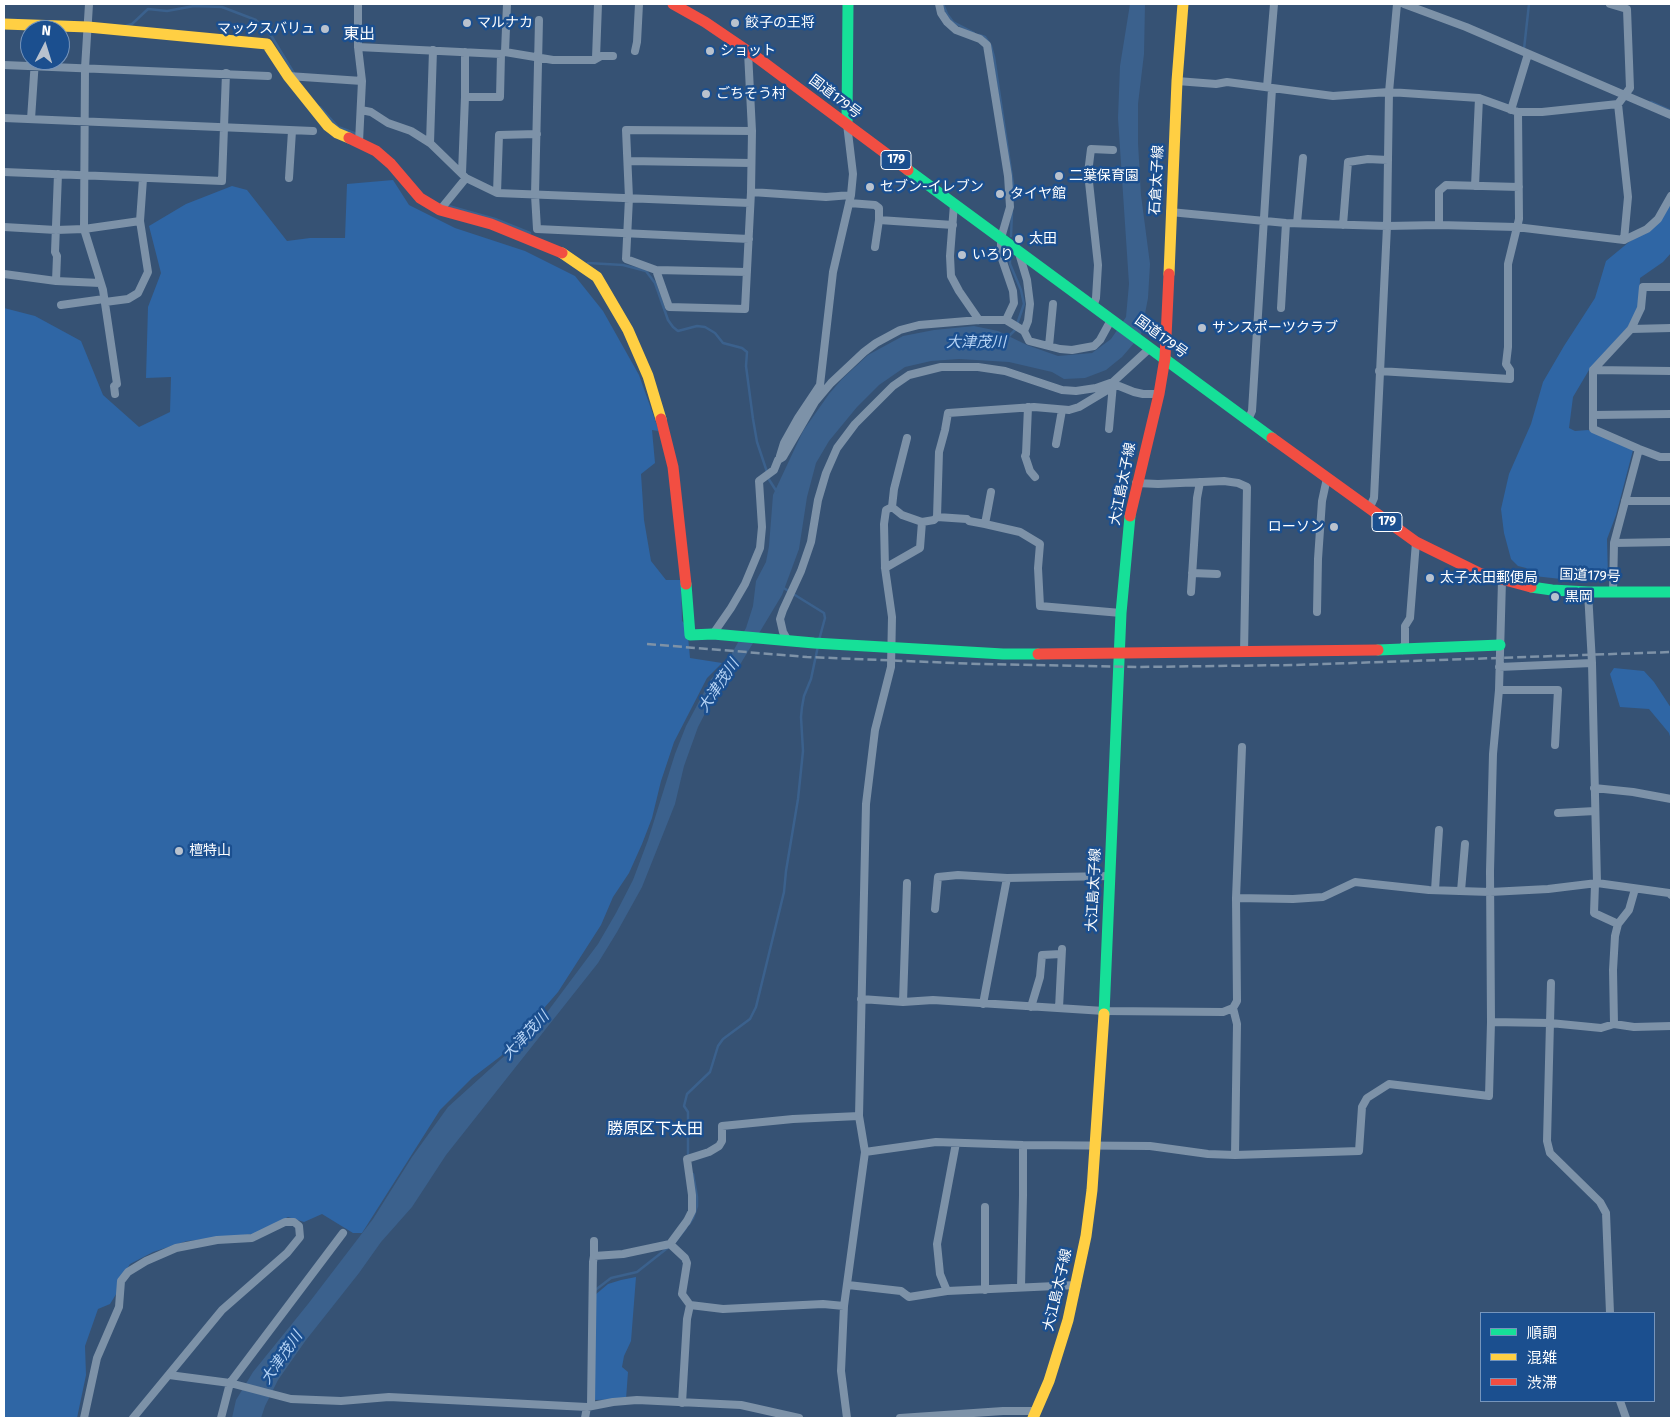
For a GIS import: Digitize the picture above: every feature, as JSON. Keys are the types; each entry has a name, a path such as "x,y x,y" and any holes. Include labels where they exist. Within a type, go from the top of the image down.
{"main road":[{"name":"国道179号","path":"673,4 705,22 748,52 1019,250 1093,307 1416,542 1458,564 1502,580 1539,588 1614,593 1671,592"},
{"path":"847,124 848,4"},
{"name":"石倉太子線","path":"1165,358 1170,212 1183,4"},
{"path":"70,25 88,23 267,44 288,76 328,126 336,134 359,138 376,150 391,164 404,182 420,198 491,224 534,234 597,277 628,330 658,405 673,467 685,568 690,635 713,634 788,641 1003,654 1244,653 1402,650 1500,645"},
{"path":"4,24 20,26"},
{"name":"大江島太子線","path":"1034,1415 1049,1381 1066,1328 1077,1285 1086,1236 1096,1145 1104,1011 1121,613 1131,509 1136,482 1159,394 1165,358"}],"street":[{"path":"89,4 85,68 84,229 105,301 117,384 114,386 115,394"},
{"path":"358,4 358,47 362,81 362,110 359,138"},
{"path":"465,97 500,96 507,4"},
{"path":"596,58 598,4"},
{"path":"635,51 639,4"},
{"path":"939,4 941,13 956,30 980,39 987,46 1008,176 1010,207 1001,238 1001,256 1013,290 1014,303 1006,320"},
{"path":"1248,420 1252,411 1274,4"},
{"path":"1369,509 1374,498 1387,226 1390,92 1397,4"},
{"path":"1404,4 1466,27 1671,114"},
{"path":"1177,81 1216,84 1227,82 1334,96 1390,92 1479,98 1515,111 1542,112 1618,104 1630,88 1627,9 1610,4"},
{"path":"539,20 534,234 628,233 749,239"},
{"path":"358,47 503,53 538,58 594,60 596,58 613,56"},
{"path":"430,143 433,50"},
{"path":"443,206 464,176 465,52"},
{"path":"656,270 670,307 745,310 752,131 748,52"},
{"path":"1380,371 1510,379 1510,370 1506,364 1508,347 1508,264 1519,219 1515,111 1528,54"},
{"path":"4,65 20,64"},
{"path":"70,67 268,76"},
{"path":"31,119 34,70"},
{"path":"4,172 222,181 226,73"},
{"path":"288,76 362,81"},
{"path":"1475,186 1479,98"},
{"path":"1618,104 1628,197 1624,240"},
{"path":"362,110 371,112 388,122 411,131 430,143 464,176 497,193 750,203"},
{"path":"4,118 313,131"},
{"path":"713,634 745,584 760,548 762,527 759,481 774,470 784,443 806,404 820,385 833,272 850,199 853,174 847,124"},
{"path":"747,272 656,270 626,259 629,198 626,130 752,131"},
{"path":"289,178 292,131"},
{"path":"497,193 499,135 537,134"},
{"path":"1093,307 1096,298 1098,265 1088,173 1092,149 1112,150"},
{"path":"1297,223 1303,158"},
{"path":"1343,225 1348,162 1368,158 1388,160"},
{"path":"628,161 751,163"},
{"path":"56,281 58,174"},
{"path":"61,305 128,299 138,294 148,272 140,221 143,179"},
{"path":"1439,225 1439,191 1446,185 1518,187"},
{"path":"751,192 850,199 875,205 879,208 875,247"},
{"path":"1170,212 1286,223 1516,227 1624,240 1647,229 1658,219 1671,196"},
{"path":"954,204 950,256 952,276 979,320"},
{"path":"879,220 953,225"},
{"path":"4,227 56,230 84,229 140,221"},
{"path":"1281,308 1286,223"},
{"path":"1019,250 1021,264 1027,280 1030,304 1028,321 1024,331"},
{"path":"4,274 56,281 100,283"},
{"path":"1671,287 1643,287 1641,308 1631,328 1593,370 1594,429 1660,457 1671,457"},
{"path":"1050,346 1053,304"},
{"path":"778,460 783,457 800,425 831,383 876,343 900,330 919,325 979,320 1006,320 1024,331 1029,341 1072,350 1094,346 1113,321"},
{"path":"1631,328 1671,328"},
{"path":"937,517 939,452 946,430 948,413 1028,407 1062,410 1079,407 1113,384 1148,347"},
{"path":"788,641 783,632 780,619 802,571 811,542 818,500 826,473 837,448 855,424 893,386 910,375 940,367 978,368 1005,371 1062,390 1076,391 1113,384 1134,392 1159,394"},
{"path":"1593,370 1671,371"},
{"path":"1109,429 1113,384"},
{"path":"1028,407 1026,454 1024,456 1030,471 1036,477"},
{"path":"1056,444 1062,410"},
{"path":"1593,415 1671,414"},
{"path":"892,507 894,489 906,438"},
{"path":"1614,593 1614,542 1639,449"},
{"path":"1317,612 1322,501 1327,478"},
{"path":"1136,482 1158,484 1224,481 1238,483 1247,488 1244,653"},
{"path":"1190,592 1197,498 1200,482"},
{"path":"985,524 991,492"},
{"path":"1625,501 1671,501"},
{"path":"892,507 902,515 922,522 934,520 937,517 967,519 1020,532 1040,544 1038,568 1040,606 1121,613"},
{"path":"847,1418 841,1371 844,1306 865,1152 859,1116 860,999 866,804 875,730 891,667 892,616 885,568 884,524 886,510 892,507"},
{"path":"885,568 920,548 922,522"},
{"path":"1402,650 1405,643 1405,626 1410,618 1416,542"},
{"path":"1614,542 1671,542"},
{"path":"1192,573 1217,574"},
{"path":"865,1152 936,1142 1023,1146 1150,1146 1208,1154 1235,1155 1359,1151 1362,1106 1367,1098 1389,1084 1489,1096 1493,754 1499,690 1502,580"},
{"path":"1588,592 1592,663 1595,811 1596,883 1594,913 1618,924"},
{"path":"1499,667 1592,663"},
{"path":"1499,690 1558,690 1555,745"},
{"path":"1235,1155 1237,1024 1233,1008 1237,1000 1236,898 1242,747"},
{"path":"1594,788 1633,792 1671,799"},
{"path":"1558,813 1595,811"},
{"path":"1435,890 1439,830"},
{"path":"1461,891 1464,844"},
{"path":"936,909 938,877 958,875 1007,878 1110,876"},
{"path":"983,1004 1007,878"},
{"path":"903,1002 907,882"},
{"path":"1236,898 1293,899 1323,897 1355,882 1435,890 1490,892 1548,889 1596,883 1668,893 1671,895"},
{"path":"1614,1024 1614,936 1618,924 1629,910 1635,889"},
{"path":"1031,1007 1040,977 1042,954 1062,952 1059,1008"},
{"path":"1551,983 1547,1141 1550,1153 1600,1202 1606,1213 1610,1312"},
{"path":"860,999 903,1002 933,1000 1104,1011 1223,1012 1233,1008"},
{"path":"1491,1022 1550,1023 1601,1028 1614,1024 1634,1027 1671,1026"},
{"path":"673,1246 692,1211 690,1158 709,1152 719,1146 722,1141 722,1126 793,1119 859,1116"},
{"path":"947,1292 940,1274 937,1244 956,1143"},
{"path":"1021,1287 1024,1194 1023,1146"},
{"path":"985,1207 985,1290"},
{"path":"84,1418 97,1358 119,1308 121,1281 128,1272 146,1261 176,1248 217,1240 252,1238 285,1222 294,1222 299,1226 300,1238 287,1254 222,1310 133,1418"},
{"path":"221,1418 230,1383 343,1233"},
{"path":"585,1418 589,1406 594,1241"},
{"path":"594,1256 624,1254 673,1246"},
{"path":"673,1246 685,1258 682,1294 690,1305 682,1403"},
{"path":"848,1284 900,1291 909,1297 947,1292 1077,1285"},
{"path":"690,1305 723,1309 823,1304 844,1306"},
{"path":"169,1375 230,1383 291,1399 341,1401 389,1396 589,1406 637,1400 741,1405 799,1418"},
{"path":"1620,1402 1626,1418"},
{"path":"900,1418 1004,1411 1034,1415"}],"shaded area":[{"path":"393,180 409,205 455,228 525,251 575,276 603,311 639,375 659,431 652,430 655,463 641,474 644,520 651,561 666,580 681,580 682,621 687,626 690,658 722,663 707,678 674,742 661,781 652,818 642,844 629,873 613,897 601,925 558,992 501,1056 472,1078 440,1110 362,1233 353,1233 322,1214 304,1222 288,1217 254,1234 187,1241 153,1252 130,1264 122,1277 123,1283 110,1304 98,1309 85,1346 86,1375 77,1418 4,1418 4,308 35,316 81,341 103,395 139,427 170,412 171,377 146,378 148,307 161,273 149,226 186,204 232,186 247,190 287,241 310,238 345,238 347,184"},
{"path":"1671,201 1671,253 1663,262 1640,278 1639,306 1628,327 1589,370 1573,397 1569,428 1575,431 1588,430 1633,450 1616,515 1607,539 1608,577 1570,580 1534,576 1526,568 1518,566 1511,559 1504,533 1501,509 1509,474 1531,424 1543,382 1595,298 1606,261 1629,242 1652,228"},
{"path":"1614,668 1644,671 1654,682 1671,708 1671,740 1669,733 1649,709 1620,707 1610,674"},
{"path":"636,1277 631,1341 624,1356 622,1367 628,1372 626,1399 594,1400 595,1295 608,1284"}],"water":[{"name":"大津茂川","path":"1130,4 1145,4 1144,54 1138,104 1138,143 1141,195 1150,264 1148,298 1141,335 1122,357 1106,370 1085,378 1064,379 1052,372 1009,362 959,359 931,361 905,367 879,385 857,407 829,441 816,463 807,497 799,549 782,595 738,668 715,694 698,727 684,766 675,804 642,887 598,963 446,1155 412,1207 381,1242 306,1340 278,1380 261,1418 232,1418 236,1400 253,1372 373,1219 412,1157 448,1107 521,1041 545,1015 598,944 633,880 686,726 711,679 726,664 746,628 753,606 756,581 766,562 773,495 803,431 829,394 868,355 903,336 934,330 974,326 998,331 1027,345 1058,356 1092,353 1111,339 1126,317 1129,284 1118,118 1120,66"}],"waterway":[{"path":"943,4 953,22 974,33"},
{"path":"1524,49 1529,4"},
{"path":"125,26 132,24 148,9 167,11 194,6 222,7 256,20 272,37 295,75"},
{"path":"979,35 985,37 991,46 994,57 1013,194"},
{"path":"1651,102 1671,111"},
{"path":"320,107 338,127 357,134"},
{"path":"445,205 495,219 530,233"},
{"path":"1011,236 1012,212"},
{"name":"大津茂川","path":"1008,337 1015,330 1024,304 1021,290 1010,264 1010,252"},
{"path":"588,263 623,265 646,271 655,283 668,320 673,327 678,331 697,326 705,327 715,333 723,343 742,348 747,352 746,366 753,419 757,442 767,472"},
{"path":"768,478 777,492"},
{"path":"782,587 824,613 825,618 819,640"},
{"path":"688,1156 688,1112 684,1106 687,1094 710,1072 718,1046 723,1039 750,1019 756,1007 784,892 803,751 802,707 811,679 818,646"},
{"path":"689,1224 697,1206 693,1174"},
{"path":"674,1243 686,1228"},
{"path":"594,1291 611,1278 637,1272 670,1246"}],"railway":[{"path":"647,644 807,657 979,664 1137,667 1294,665 1671,652"}],"traffic: fast":[{"path":"847,124 848,4"},
{"path":"908,170 1272,438"},
{"path":"1104,1014 1121,613 1130,516"},
{"path":"686,584 690,635 713,634 814,643 1003,654 1038,654"},
{"path":"1531,587 1588,592 1671,592"},
{"path":"1378,650 1500,645"}],"traffic: slow":[{"path":"1169,274 1177,81 1183,4"},
{"path":"4,24 88,27 267,44 288,76 328,126 337,133 349,138"},
{"path":"562,253 597,277 628,330 648,376 661,419"},
{"path":"1033,1418 1049,1381 1068,1320 1086,1236 1092,1190 1104,1014"}],"traffic: jam":[{"path":"673,4 705,22 755,56 908,170"},
{"path":"349,138 376,151 391,164 420,198 440,210 491,224 562,253"},
{"path":"1130,516 1159,394 1165,358 1169,274"},
{"path":"661,419 673,467 686,584"},
{"path":"1272,438 1416,542 1479,573 1531,587"},
{"path":"1038,654 1378,650"}],"place":[{"name":"マルナカ","path":"467,23"},
{"name":"餃子の王将","path":"735,23"},
{"name":"マックスバリュ","path":"325,29"},
{"name":"ショット","path":"710,51"},
{"name":"ごちそう村","path":"706,94"},
{"name":"二葉保育園","path":"1059,176"},
{"name":"セブン-イレブン","path":"870,187"},
{"name":"タイヤ館","path":"1000,194"},
{"name":"太田","path":"1019,239"},
{"name":"いろり","path":"962,255"},
{"name":"サンスポーツクラブ","path":"1202,328"},
{"name":"ローソン","path":"1334,527"},
{"name":"太子太田郵便局","path":"1430,578"},
{"name":"黒岡","path":"1555,597"},
{"name":"檀特山","path":"179,851"}],"district":[{"name":"東出","path":"359,35"},
{"name":"勝原区下太田","path":"655,1130"}]}
